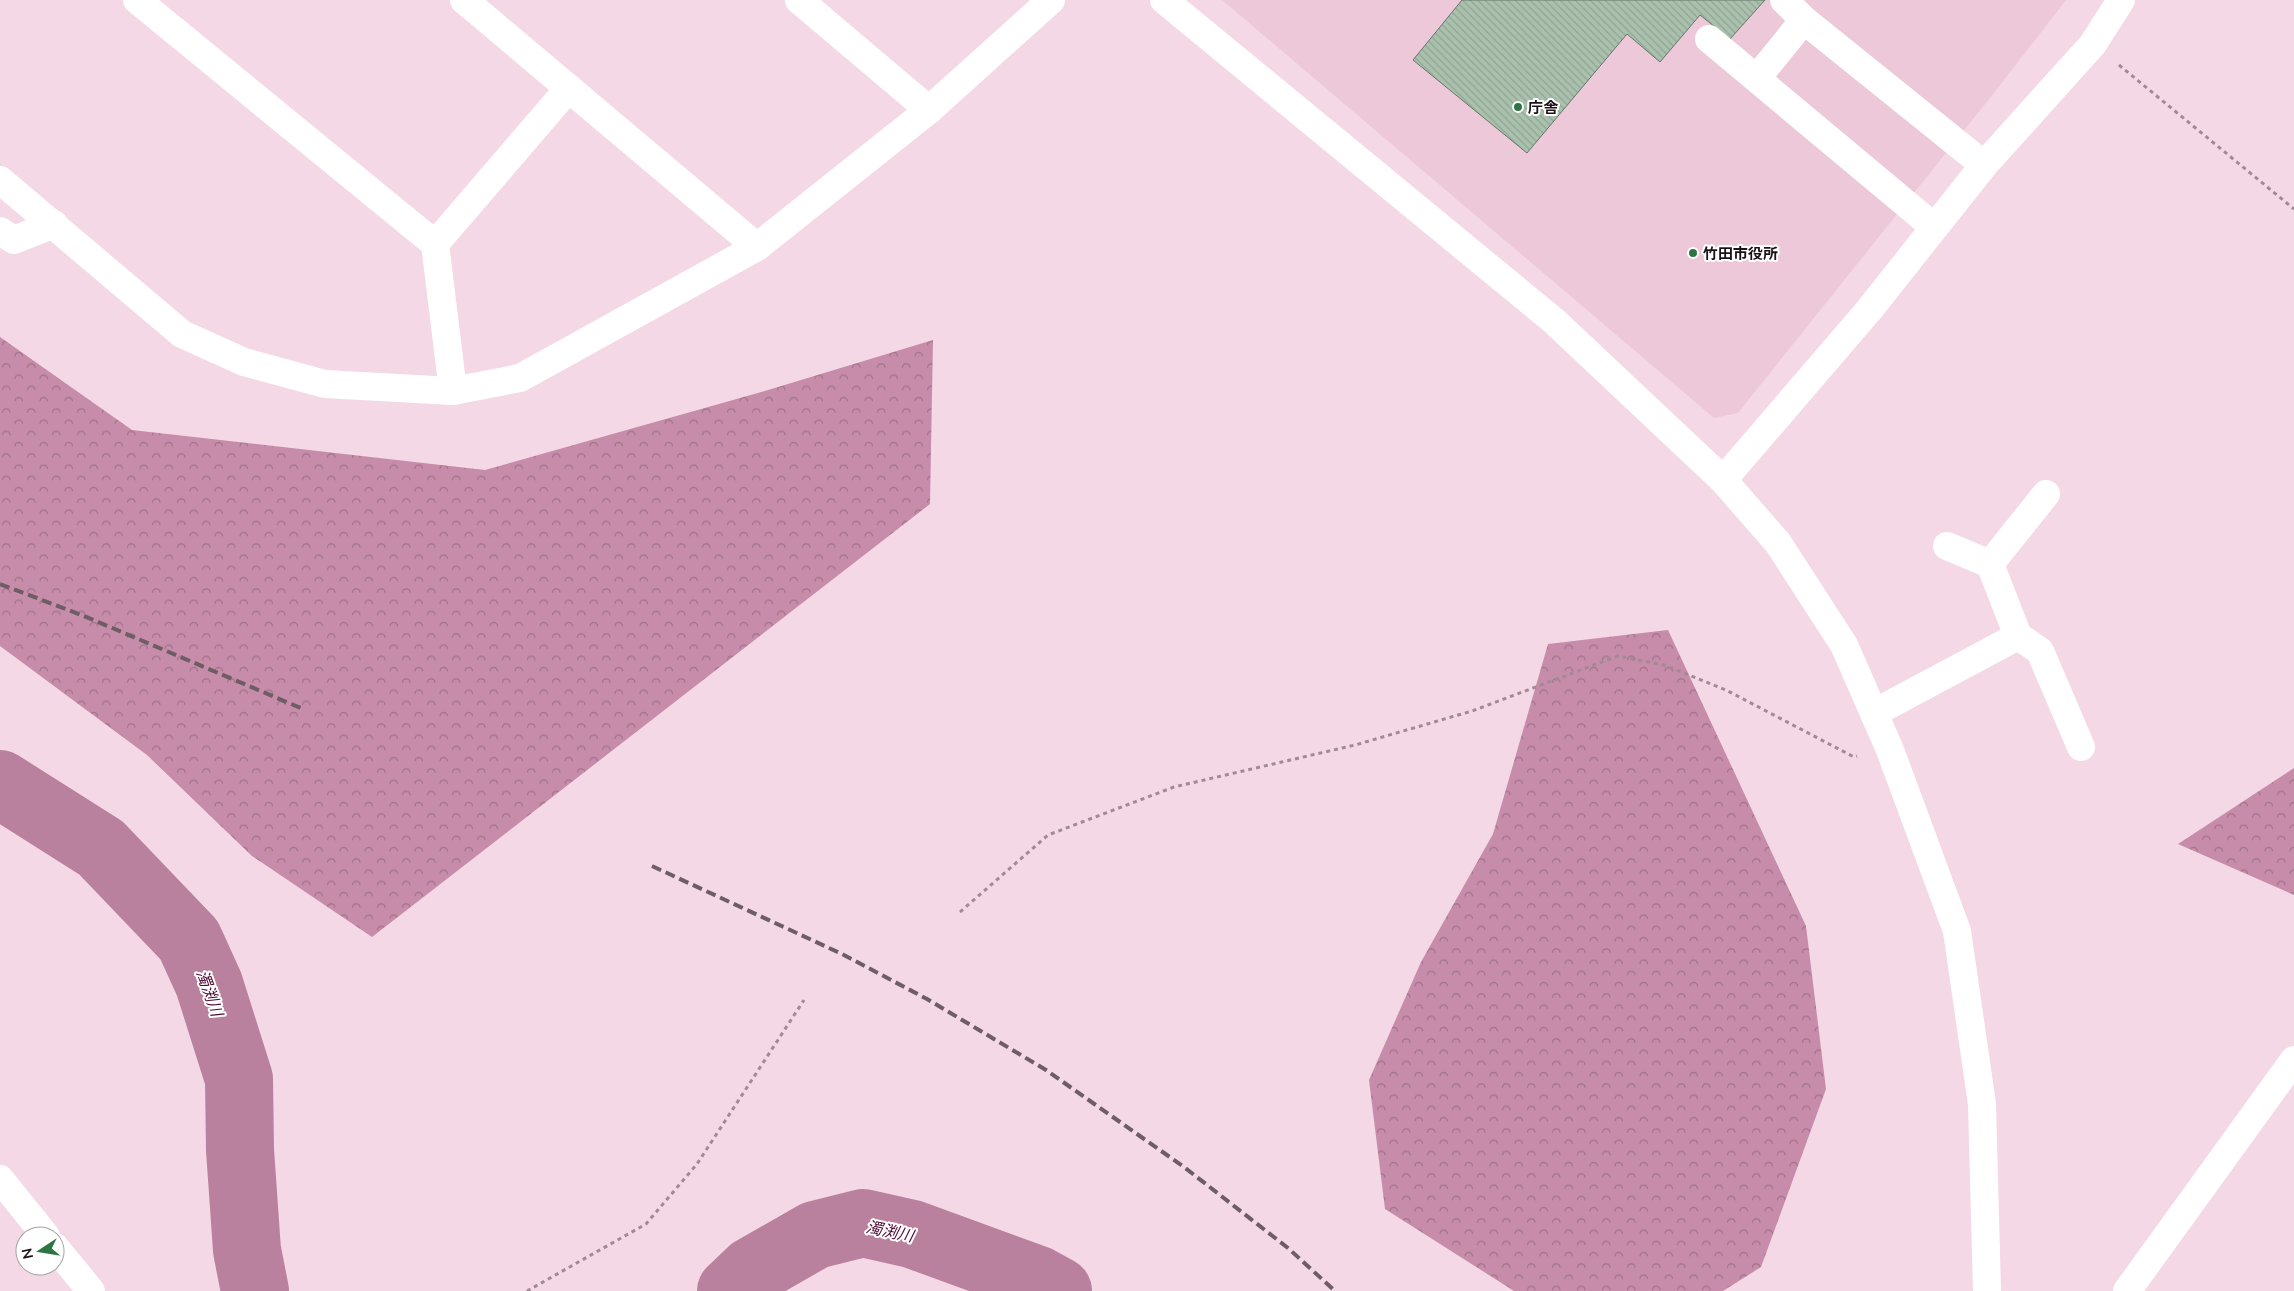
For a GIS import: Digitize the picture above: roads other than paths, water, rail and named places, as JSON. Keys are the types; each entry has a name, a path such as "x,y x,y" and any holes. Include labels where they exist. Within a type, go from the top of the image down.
{"main road":[{"path":"136,0 436,244 453,390"},
{"path":"464,0 757,247"},
{"path":"799,0 929,110"},
{"path":"0,180 182,334 244,362 325,384 453,390 520,378 757,247 929,110 1051,0"},
{"path":"1164,0 1554,321 1723,480 1778,543 1839,637 1890,750 1956,930 1982,1104 1987,1291"},
{"path":"1784,0 1804,20 1984,166"},
{"path":"1723,480 1869,310 1984,166 2093,44 2121,0"},
{"path":"1757,78 1804,20"},
{"path":"1709,39 1934,227"},
{"path":"436,244 569,88"},
{"path":"0,231 14,240 54,224"},
{"path":"1990,564 2046,494"},
{"path":"1947,546 1990,564 2018,636 2040,651 2081,747"},
{"path":"1874,713 2018,636"},
{"path":"2127,1291 2294,1060"},
{"path":"0,1180 38,1226"},
{"path":"65,1259 91,1291"}],"waterway":[{"name":"濁渕川","path":"0,784 101,848 189,940 209,984 239,1079 240,1150 247,1250 255,1291"},
{"name":"濁渕川","path":"731,1291 752,1271 815,1235 863,1223 912,1234 1038,1280 1058,1291"}],"railway":[{"path":"0,584 84,616 303,709"},
{"path":"652,866 842,954 927,999 1046,1070 1184,1167 1288,1248 1335,1291"}],"place":[{"name":"庁舎","path":"1518,107"},
{"name":"竹田市役所","path":"1693,253"}]}
